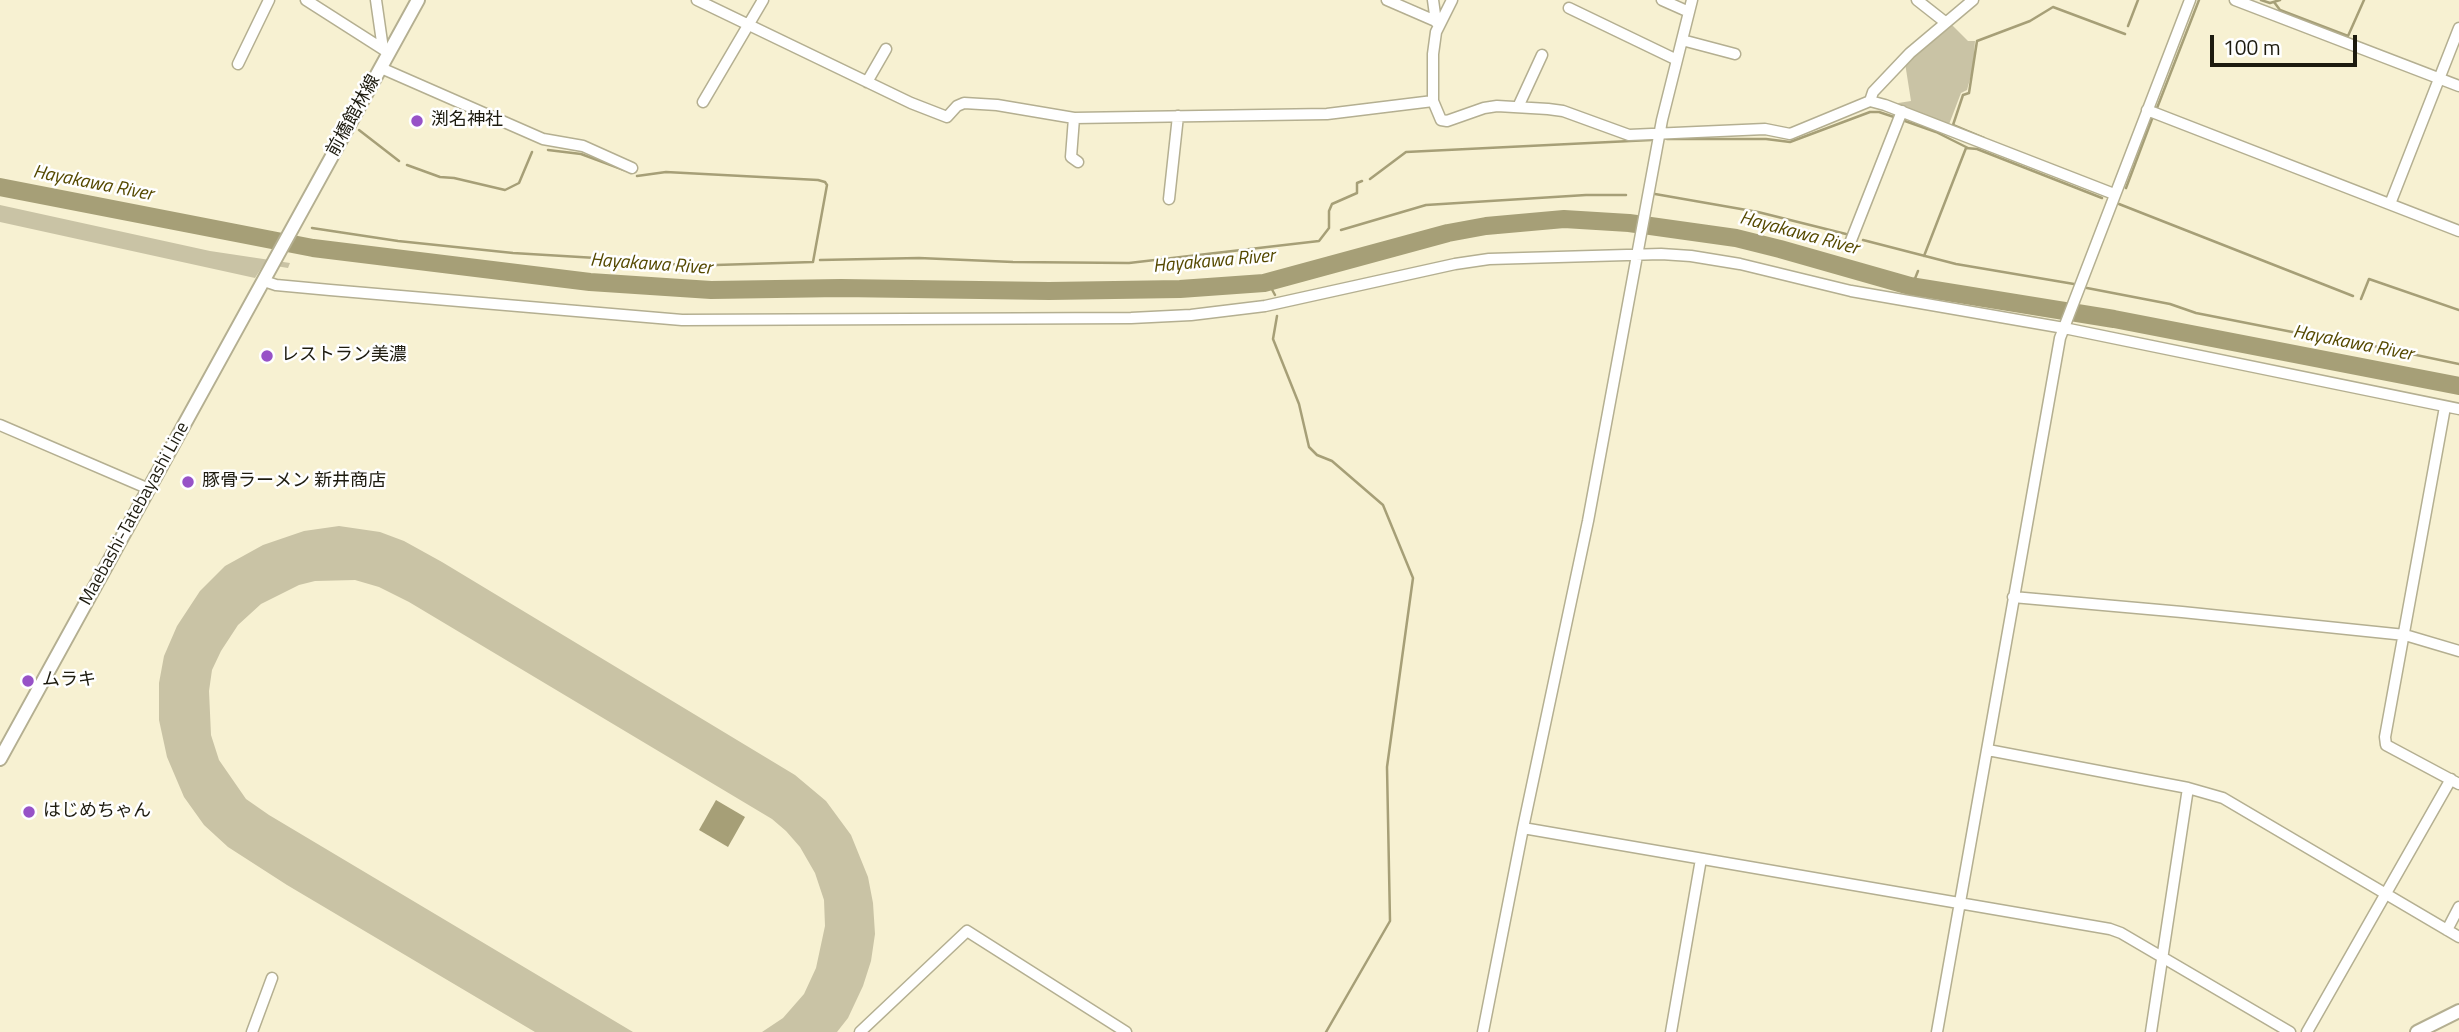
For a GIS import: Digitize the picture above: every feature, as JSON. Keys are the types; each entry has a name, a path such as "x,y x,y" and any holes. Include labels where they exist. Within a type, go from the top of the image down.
{"main road":[{"name":"前橋館林線","path":"267,275 380,68 386,51 418,0"},
{"name":"Maebashi-Tatebayashi Line","path":"0,759 267,275"},
{"path":"2417,1032 2459,1011"}],"street":[{"path":"238,64 269,0"},
{"path":"306,0 386,51"},
{"path":"376,0 386,51"},
{"path":"697,0 867,82 947,117 957,106 964,103 996,105 1074,118 1327,114 1433,101"},
{"path":"703,102 763,0"},
{"path":"1387,0 1438,22"},
{"path":"1433,0 1438,22 1433,54 1433,101 1439,117 1447,121 1483,108 1518,107 1563,111 1629,135 1765,129 1790,134 1870,101 2114,194"},
{"path":"1438,22 1452,0"},
{"path":"1662,0 1689,12"},
{"path":"1483,1032 1588,521 1660,132 1692,0"},
{"path":"1917,0 1945,22"},
{"path":"1870,101 1872,92 1910,53 1973,0"},
{"path":"1937,1032 1989,750 2013,597 2065,326 2190,0"},
{"path":"2235,0 2459,86"},
{"path":"1569,8 1677,60"},
{"path":"2390,204 2459,27"},
{"path":"1682,40 1735,54"},
{"path":"867,82 886,49"},
{"path":"1518,107 1542,55"},
{"path":"380,68 543,139 583,146 632,168"},
{"path":"2147,110 2459,231"},
{"path":"1850,243 1902,111"},
{"path":"1169,199 1178,116"},
{"path":"1074,118 1071,157 1078,162"},
{"path":"267,275 273,284 682,320 1142,317 1231,312 1286,303 1455,264 1489,259 1637,250 1728,262 1851,290 2065,326 2459,409"},
{"path":"2307,1032 2385,893 2455,781 2386,745 2385,737 2445,407"},
{"path":"0,425 149,489"},
{"path":"2013,597 2405,635 2459,651"},
{"path":"1989,750 2188,788 2223,798 2459,937"},
{"path":"2151,1032 2188,788"},
{"path":"1523,828 2110,929 2290,1032"},
{"path":"1671,1032 1701,859"},
{"path":"2446,930 2459,907"},
{"path":"860,1032 967,931 1126,1032"},
{"path":"252,1032 272,978"}],"shaded area":[{"path":"1951,24 1968,41 1975,41 1973,68 1967,90 1961,93 1948,127 1892,104 1911,101 1905,63"},
{"path":"0,205 210,251 290,263 288,268 264,264 255,278 0,222"},
{"path":"339,526 380,532 404,541 442,562 795,775 826,801 851,835 868,877 875,934 871,961 863,986 848,1018 837,1032 762,1032 783,1018 804,994 816,968 825,926 824,900 815,873 800,847 786,831 772,819 409,602 379,587 355,580 315,581 299,585 261,604 238,625 212,670 209,691 211,735 219,760 246,799 269,815 633,1032 535,1032 287,885 228,847 204,825 184,797 167,757 159,720 159,683 164,656 177,626 200,591 225,566 263,545 304,531"},
{"path":"716,800 745,817 728,847 699,830"}],"waterway":[{"path":"2128,26 2138,0"},
{"path":"2157,108 2199,0"},
{"path":"2261,0 2270,3 2280,0"},
{"path":"2274,2 2280,10 2348,36 2364,0"},
{"path":"1984,138 1953,125 1963,95 1969,93 1977,41 2030,21 2053,7 2125,34"},
{"path":"1667,139 1766,139 1790,142 1870,112 1894,117"},
{"path":"2126,188 2152,119"},
{"path":"1905,121 1936,132 1968,148"},
{"path":"359,130 399,161"},
{"path":"1370,179 1406,152 1651,140"},
{"path":"1924,256 1966,148 1977,149 2102,198"},
{"path":"548,150 581,154 624,170"},
{"path":"407,165 440,177 505,190 519,183 532,152"},
{"path":"637,176 666,172 825,182 827,185 813,262 716,265"},
{"path":"820,260 919,258 1129,263 1319,241 1329,228 1329,211 1332,204 1357,193 1357,183 1362,181"},
{"name":"Hayakawa River","path":"0,187 313,248 590,282 711,290 841,288 1049,291 1180,289 1264,283 1448,233 1486,226 1564,219 1629,223 1736,238 1910,286 2114,319 2459,386"},
{"path":"1655,194 1758,212 1846,234"},
{"path":"1341,230 1426,205 1626,195"},
{"path":"2119,204 2353,296"},
{"path":"312,228 398,241 513,253 613,259"},
{"path":"1863,240 1956,264 2074,284"},
{"path":"628,261 699,266"},
{"path":"1912,286 1918,271"},
{"path":"2361,299 2369,279 2459,310"},
{"path":"1268,282 1275,295"},
{"path":"2087,288 2333,340"},
{"path":"1277,316 1273,339 1299,404 1309,447 1317,455 1332,461 1383,505 1413,578 1387,767 1390,921 1326,1032"},
{"path":"2345,340 2459,364"}],"place":[{"name":"渕名神社","path":"417,121"},
{"name":"レストラン美濃","path":"267,356"},
{"name":"豚骨ラーメン 新井商店","path":"188,482"},
{"name":"ムラキ","path":"28,681"},
{"name":"はじめちゃん","path":"29,812"}]}
